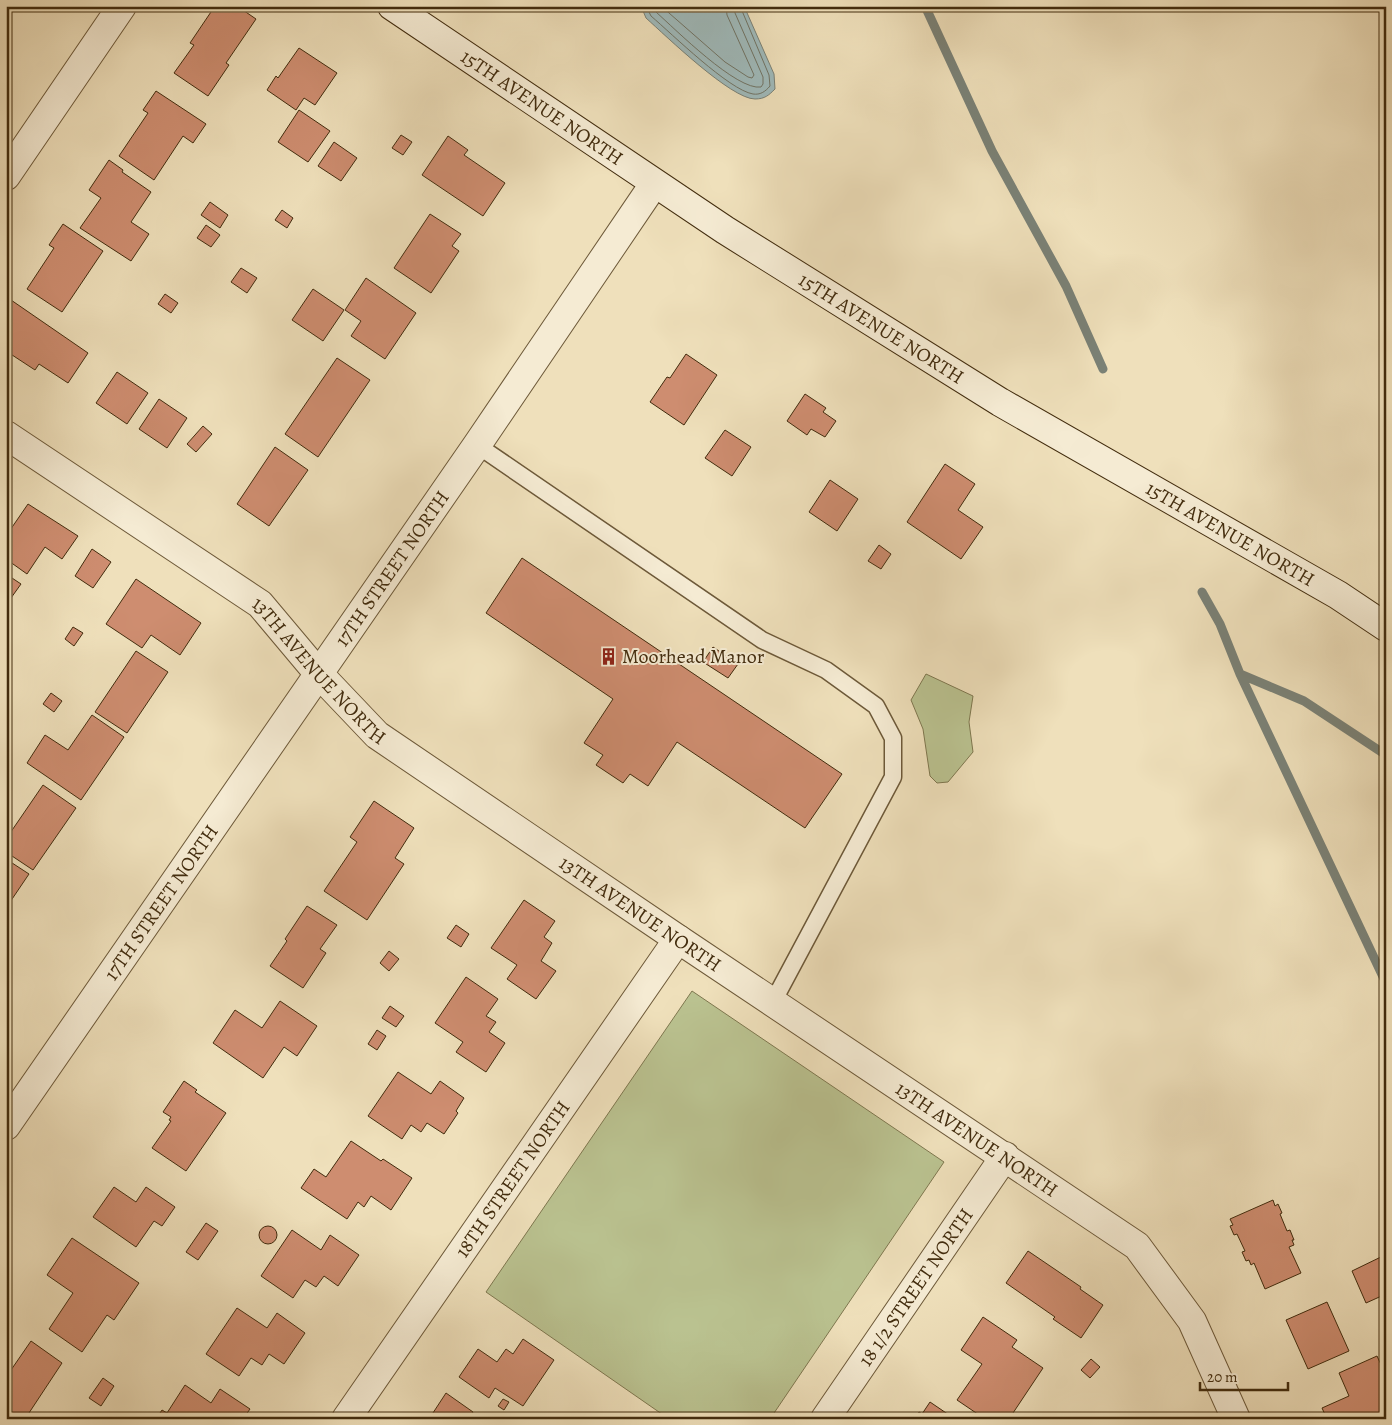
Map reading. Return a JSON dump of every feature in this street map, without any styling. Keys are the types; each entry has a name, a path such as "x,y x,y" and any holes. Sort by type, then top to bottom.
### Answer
{"street":[{"path":"6,176 122,6"},
{"name":"15TH AVENUE NORTH","path":"392,6 654,184 1000,402 1338,595 1386,627"},
{"name":"17TH STREET NORTH","path":"6,1126 477,445 654,184"},
{"name":"13TH AVENUE NORTH","path":"6,435 260,604 318,673 377,734 678,939 1137,1246 1192,1320 1236,1419"},
{"name":"18TH STREET NORTH","path":"346,1419 678,939"},
{"name":"18 1/2 STREET NORTH","path":"825,1419 1004,1156"}],"lane":[{"path":"477,445 762,640 826,670 876,706 893,738 893,777 773,1002"}],"green space":[{"path":"926,674 973,696 969,722 973,752 948,782 937,783 930,776 923,729 911,700"},
{"path":"692,991 944,1162 770,1419 669,1419 486,1292"}],"water":[{"path":"641,6 744,6 774,74 775,89 762,98 755,99 731,89 683,52 646,18"}],"building":[{"path":"6,6 15,6 11,13 6,10"},
{"path":"215,6 237,6 256,19 226,63 229,65 208,96 174,73 194,45 190,43"},
{"path":"299,48 337,73 315,105 304,98 296,110 267,90"},
{"path":"156,91 206,124 193,143 183,136 154,180 119,156 148,113 143,110"},
{"path":"299,110 330,131 308,162 278,142"},
{"path":"401,135 412,142 403,155 392,148"},
{"path":"448,136 468,150 464,155 505,183 483,216 422,175"},
{"path":"334,142 357,158 341,181 318,166"},
{"path":"109,160 123,170 122,172 151,192 131,222 149,234 131,261 80,228 101,198 89,190"},
{"path":"210,202 228,215 220,228 201,215"},
{"path":"282,210 293,218 287,228 275,220"},
{"path":"430,214 461,234 452,246 459,251 431,293 394,268"},
{"path":"63,224 103,251 62,312 27,289 54,248 49,245"},
{"path":"206,225 220,235 211,247 197,238"},
{"path":"241,268 257,278 247,293 231,282"},
{"path":"366,278 416,313 385,359 351,336 361,321 345,310"},
{"path":"313,289 344,310 323,341 292,320"},
{"path":"165,294 178,303 171,313 158,304"},
{"path":"11,300 88,353 68,383 39,364 35,370 6,351 6,308"},
{"path":"686,354 717,375 684,425 650,402 667,377 670,378"},
{"path":"337,358 370,380 318,457 285,434"},
{"path":"117,372 148,393 127,424 96,403"},
{"path":"805,394 826,408 823,412 836,421 825,437 811,429 807,435 787,421"},
{"path":"159,399 187,418 167,448 139,429"},
{"path":"203,426 212,434 196,452 187,444"},
{"path":"725,430 751,447 732,476 705,458"},
{"path":"275,447 308,470 269,526 237,504"},
{"path":"945,464 975,484 958,510 983,527 961,559 907,522"},
{"path":"830,480 858,499 837,531 809,512"},
{"path":"28,504 78,536 62,559 45,547 27,574 6,559 6,536"},
{"path":"879,545 891,554 881,569 868,561"},
{"path":"92,549 111,562 93,588 75,576"},
{"name":"Moorhead Manor","path":"522,558 842,774 805,828 677,742 648,786 630,774 623,783 596,765 603,755 584,743 613,699 486,613"},
{"path":"6,574 21,584 6,605"},
{"path":"136,579 201,623 180,655 151,635 142,648 106,624"},
{"path":"73,627 83,633 74,646 65,639"},
{"path":"713,647 738,664 728,678 703,662"},
{"path":"136,651 168,672 127,733 95,712"},
{"path":"51,693 62,701 54,712 43,704"},
{"path":"92,715 124,737 81,800 27,763 45,735 68,750"},
{"path":"43,785 76,808 33,870 6,852 6,839"},
{"path":"374,801 414,828 395,858 404,864 367,920 324,891 357,842 350,837"},
{"path":"6,859 29,874 6,908"},
{"path":"524,900 555,921 544,937 552,943 541,961 556,971 536,999 507,979 517,965 491,948"},
{"path":"307,906 337,925 320,949 326,953 303,988 270,966"},
{"path":"456,925 469,934 461,947 447,938"},
{"path":"389,951 399,959 389,971 380,963"},
{"path":"466,977 498,999 486,1016 496,1022 489,1032 505,1043 486,1072 456,1052 463,1042 435,1023"},
{"path":"280,1001 317,1026 297,1056 284,1047 263,1078 213,1043 235,1010 262,1028"},
{"path":"390,1006 404,1016 396,1027 382,1018"},
{"path":"377,1030 386,1036 377,1050 368,1044"},
{"path":"398,1072 431,1094 440,1081 464,1098 456,1111 458,1113 444,1134 427,1123 421,1132 411,1125 402,1139 368,1116"},
{"path":"184,1081 197,1090 195,1092 226,1113 186,1171 152,1148 171,1121 169,1120 171,1117 163,1112"},
{"path":"351,1141 381,1161 383,1159 412,1178 391,1210 371,1196 364,1207 358,1202 347,1219 301,1188 314,1169 326,1177"},
{"path":"114,1187 136,1202 146,1187 175,1207 162,1226 154,1221 136,1247 93,1217"},
{"path":"1273,1200 1275,1206 1278,1204 1287,1231 1290,1230 1294,1240 1292,1240 1294,1245 1289,1247 1301,1273 1265,1289 1254,1263 1251,1265 1249,1260 1246,1261 1242,1252 1245,1251 1237,1234 1234,1235 1230,1226 1233,1225 1230,1219"},
{"path":"206,1223 218,1231 198,1260 186,1252"},
{"path":"264,1226 272,1226 277,1231 275,1242 264,1244 259,1239 259,1231"},
{"path":"292,1230 321,1250 330,1235 359,1255 338,1286 324,1276 316,1287 305,1280 293,1298 261,1276"},
{"path":"72,1238 139,1283 114,1320 107,1315 82,1352 49,1329 73,1293 47,1275"},
{"path":"1028,1251 1081,1287 1080,1289 1103,1305 1081,1338 1053,1319 1055,1317 1006,1283"},
{"path":"1385,1255 1386,1294 1366,1303 1352,1271"},
{"path":"1327,1302 1349,1351 1308,1369 1286,1320"},
{"path":"237,1308 267,1328 277,1313 305,1333 284,1364 269,1354 262,1365 251,1358 239,1376 206,1354"},
{"path":"983,1317 1017,1340 1012,1347 1043,1368 1009,1419 985,1419 957,1400 982,1364 961,1350"},
{"path":"523,1339 554,1360 523,1406 495,1388 489,1398 459,1377 478,1349 497,1362 506,1349 513,1354"},
{"path":"31,1341 62,1363 25,1419 11,1419 6,1415 6,1366 11,1370"},
{"path":"1377,1356 1384,1371 1386,1370 1386,1419 1327,1419 1322,1408 1349,1396 1339,1373"},
{"path":"1091,1359 1100,1367 1090,1378 1081,1370"},
{"path":"103,1378 114,1386 101,1406 89,1398"},
{"path":"185,1385 211,1403 220,1389 250,1409 243,1419 156,1419 162,1410 167,1413"},
{"path":"446,1393 473,1412 469,1419 429,1419"},
{"path":"503,1399 509,1402 504,1410 498,1406"},
{"path":"930,1402 955,1419 915,1419 919,1412 922,1414"}],"waterway":[{"path":"925,6 992,151 1066,286 1103,369"},
{"path":"1202,592 1220,624 1240,674 1386,983"},
{"path":"1240,674 1304,701 1386,755"}],"place":[{"name":"Moorhead Manor","path":"608,656"}]}
